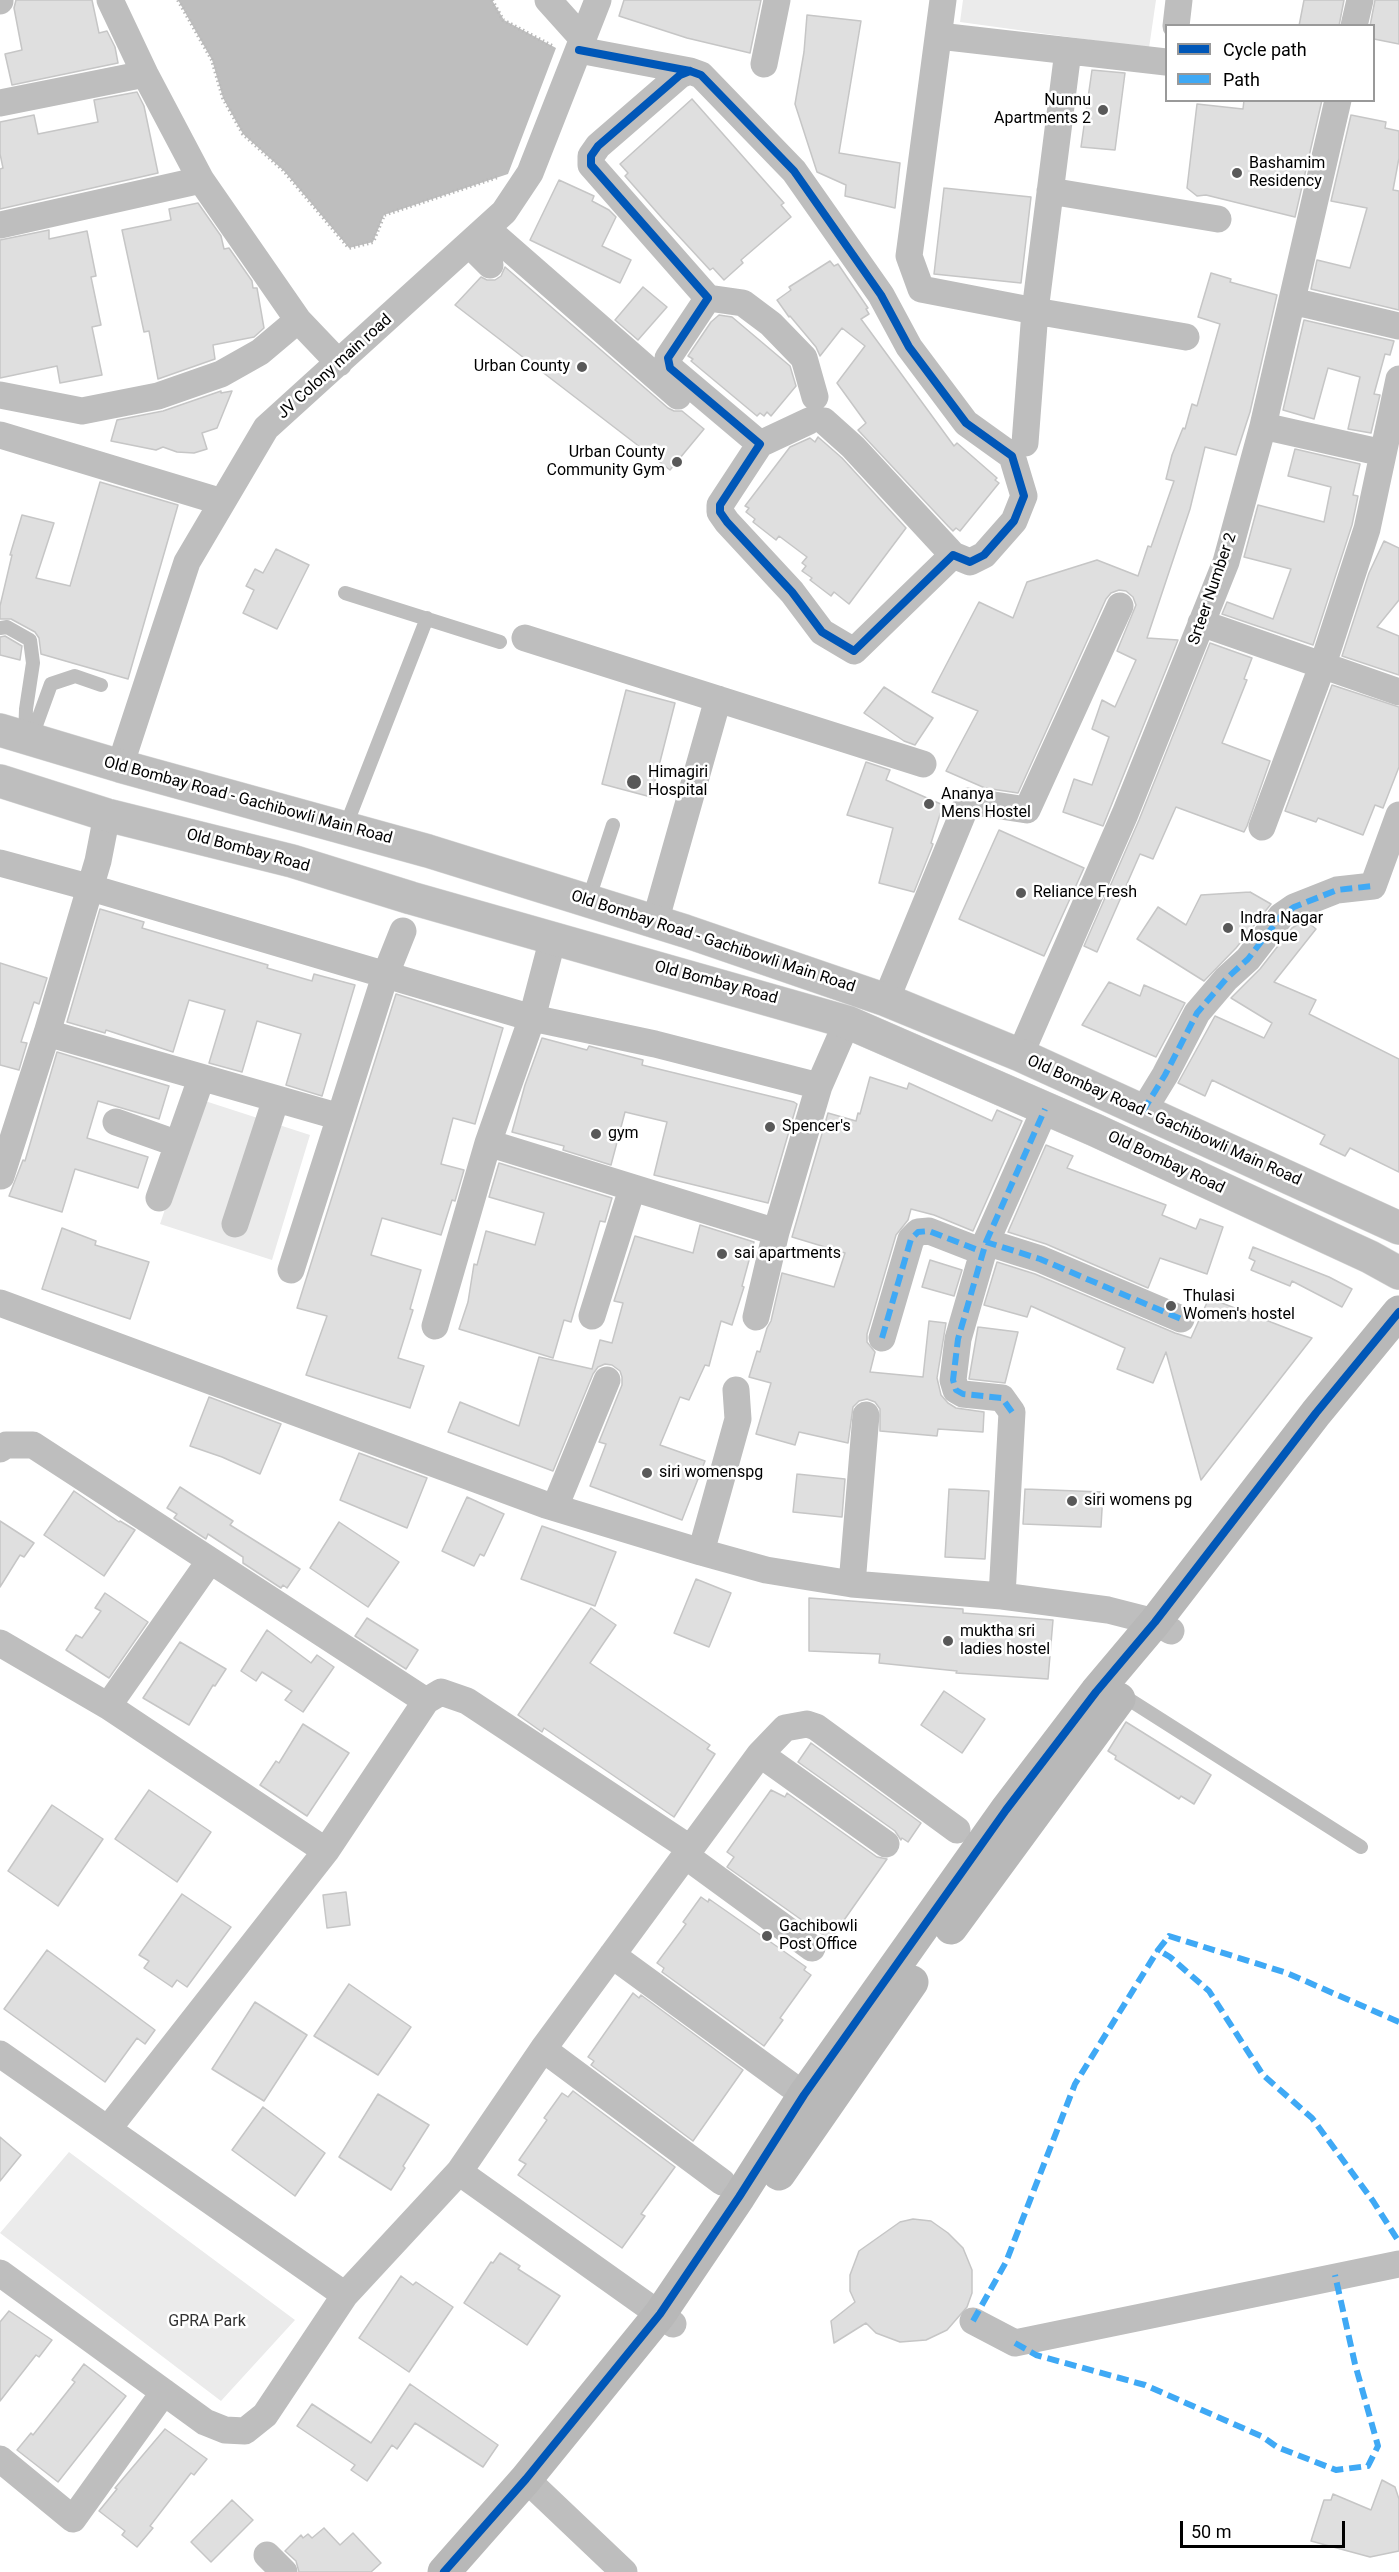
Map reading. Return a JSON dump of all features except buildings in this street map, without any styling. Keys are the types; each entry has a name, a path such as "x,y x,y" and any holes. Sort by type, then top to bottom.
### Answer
{"main road":[{"name":"Old Bombay Road - Gachibowli Main Road","path":"18,736 429,851 655,922 886,1000 1020,1055 1399,1228"},
{"name":"Old Bombay Road","path":"0,781 108,815 292,861 407,914 553,938 847,1022 1045,1109 1370,1257 1399,1273"}],"street":[{"path":"110,0 145,74 201,180 298,320 339,363"},
{"path":"548,0 581,45 690,71 701,75 794,171 881,295 909,347 966,423 1012,456 1024,496 1014,521 984,555 970,562 953,555 853,447 816,413 804,358 771,324 743,303 708,298 591,165 591,156 598,147 680,75 690,71"},
{"name":"JV Colony main road","path":"120,766 187,562 266,428 339,363 488,246 504,212 530,173 598,0"},
{"path":"764,63 777,0"},
{"path":"943,0 909,255 921,289 1186,337"},
{"path":"1176,24 1179,0"},
{"path":"1354,24 1360,0"},
{"path":"939,36 1165,62"},
{"path":"1025,443 1035,311 1068,51"},
{"path":"0,103 145,74"},
{"name":"Srteer Number 2","path":"1020,1055 1125,814 1226,562 1263,426 1338,102"},
{"path":"0,225 201,180"},
{"path":"1050,191 1218,219"},
{"path":"488,246 697,413"},
{"path":"708,298 671,351 668,358 670,368 760,444"},
{"path":"1292,301 1399,326"},
{"path":"0,395 81,411 158,396 221,374 260,352 298,320"},
{"path":"1262,827 1323,664 1367,529 1399,379"},
{"path":"816,413 760,444 720,505 720,513 792,592 822,632 854,651 953,555"},
{"path":"1263,426 1383,453"},
{"path":"0,435 222,502"},
{"path":"886,1000 968,801 1027,810 1120,606"},
{"path":"1201,622 1399,692"},
{"path":"512,640 718,699 923,764"},
{"path":"655,922 718,699"},
{"path":"1,1176 47,1033 88,887 98,861 108,815"},
{"path":"1143,1111 1165,1075 1197,1013 1226,979 1248,959 1281,916 1294,907 1337,890 1373,886 1399,815"},
{"path":"0,863 532,1018 655,1044 819,1086"},
{"path":"291,1270 407,914"},
{"path":"435,1326 488,1143 532,1018 553,938"},
{"path":"756,1317 777,1232 819,1086 847,1022"},
{"path":"47,1033 340,1117"},
{"path":"159,1198 201,1079"},
{"path":"235,1224 276,1099"},
{"path":"1002,1596 1012,1412 1002,1398 963,1394 956,1390 953,1380 958,1339 985,1247 1045,1109"},
{"path":"116,1122 178,1144"},
{"path":"488,1143 777,1232"},
{"path":"592,1316 632,1189"},
{"path":"882,1338 911,1239 918,1232 929,1231 985,1247 1040,1259 1181,1319"},
{"path":"0,1303 555,1507 701,1552 766,1570 852,1584 1002,1596 1108,1610 1163,1627"},
{"path":"666,2319 704,2283 893,2008 1122,1695 1163,1627 1362,1373 1399,1312"},
{"path":"1362,1373 1399,1344"},
{"path":"555,1507 607,1380"},
{"path":"701,1552 738,1419 736,1390"},
{"path":"852,1584 867,1415"},
{"path":"0,1449 6,1445 33,1446 426,1701"},
{"path":"108,1706 209,1562"},
{"path":"471,2572 534,2487 666,2319 739,2197 804,2095 1006,1810 1096,1692 1163,1627"},
{"path":"0,1643 108,1706 326,1851"},
{"path":"108,2129 326,1851 426,1701 441,1692 467,1701 688,1852 812,1948"},
{"path":"3,2282 206,2422 225,2430 245,2431 265,2415 345,2295 459,2172 543,2049 612,1955 760,1754 785,1728 807,1724 816,1727 957,1830"},
{"path":"760,1754 886,1844"},
{"path":"612,1955 789,2085"},
{"path":"543,2049 722,2182"},
{"path":"0,2054 345,2295"},
{"path":"459,2172 666,2319"},
{"path":"973,2321 1015,2343 1399,2264"},
{"path":"0,2459 73,2519 164,2392"},
{"path":"444,2572 534,2487"},
{"path":"534,2487 624,2572"}],"lane":[{"path":"345,593 427,618 512,640"},
{"path":"345,828 427,618"},
{"path":"0,628 7,627 30,640 33,663 26,709 18,736"},
{"path":"18,736 51,684 75,676 101,685"},
{"path":"588,901 613,825"},
{"path":"1122,1695 1361,1847"}],"path":[{"path":"177,0 212,60 223,98 243,134 284,171 350,248 373,242 384,215 508,174"},
{"path":"492,0 504,20 556,48 552,58"}],"green space":[{"path":"963,0 1156,0 1149,48 960,22"},
{"path":"202,1100 310,1135 272,1260 160,1224"},
{"name":"GPRA Park","path":"69,2152 295,2320 221,2401 0,2233"}],"shaded area":[{"path":"178,0 492,0 504,20 556,48 508,174 384,215 373,242 349,248 284,171 243,134 223,98 212,60"}],"marked path":[{"path":"1143,1111 1165,1075 1197,1013 1226,979 1248,959 1281,916 1294,907 1337,890 1373,886"},
{"path":"986,1242 1045,1109"},
{"path":"882,1338 911,1239 918,1232 929,1231 983,1252"},
{"path":"1012,1412 1002,1398 963,1394 956,1390 953,1380 958,1339 986,1242 1040,1259 1181,1319"},
{"path":"1399,2022 1287,1973 1169,1936 1158,1950 1170,1957 1209,1991 1263,2075 1312,2118 1373,2201 1399,2242"},
{"path":"973,2321 1006,2262 1075,2084 1158,1950"},
{"path":"1015,2343 1036,2355 1145,2385 1263,2437 1277,2447 1336,2470 1368,2466 1378,2446 1355,2364 1335,2275"}],"cycle path":[{"path":"579,50 690,71 701,75 794,171 881,295 909,347 966,423 1012,456 1024,496 1014,521 984,555 970,562 953,555 854,651 822,632 792,592 720,512 720,505 760,444 670,368 668,358 708,298 591,165 591,156 598,146 680,75 690,71"},
{"path":"444,2572 526,2479 660,2314 804,2095 1006,1810 1316,1413 1399,1312"}],"place":[{"name":"Nunnu Apartments 2","path":"1103,110"},
{"name":"Bashamim Residency","path":"1237,173"},
{"name":"Urban County","path":"582,367"},
{"name":"Urban County Community Gym","path":"677,462"},
{"name":"Himagiri Hospital","path":"634,782"},
{"name":"Ananya Mens Hostel","path":"929,804"},
{"name":"Reliance Fresh","path":"1021,893"},
{"name":"Indra Nagar Mosque","path":"1228,928"},
{"name":"Spencer's","path":"770,1127"},
{"name":"gym","path":"596,1134"},
{"name":"sai apartments","path":"722,1254"},
{"name":"Thulasi Women's hostel","path":"1171,1306"},
{"name":"siri womenspg","path":"647,1473"},
{"name":"siri womens pg","path":"1072,1501"},
{"name":"muktha sri ladies hostel","path":"948,1641"},
{"name":"Gachibowli Post Office","path":"767,1936"}]}
